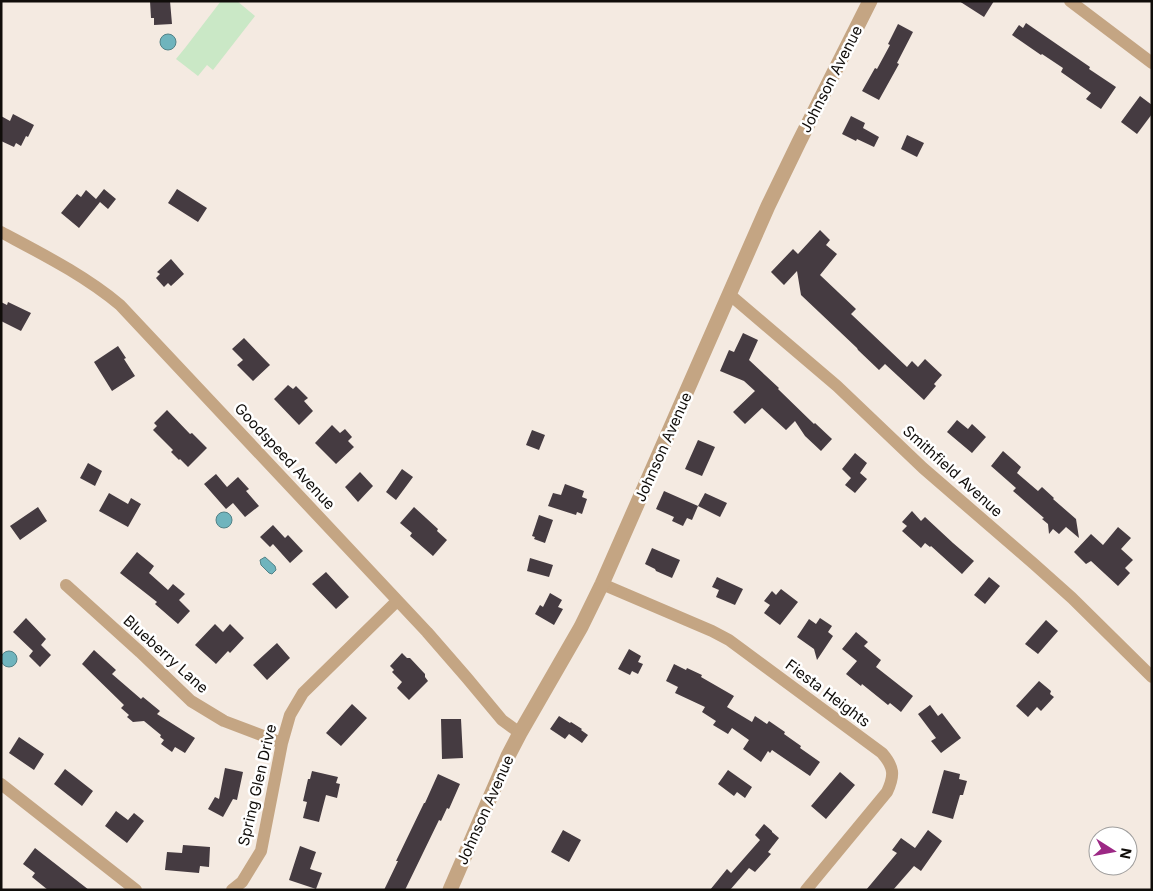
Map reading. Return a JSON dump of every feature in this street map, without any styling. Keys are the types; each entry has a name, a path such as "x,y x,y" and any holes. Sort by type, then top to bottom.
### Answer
{"street":[{"name":"Johnson Avenue","path":"450,890 520,733 561,663 602,584 779,182 870,1"},
{"path":"1070,1 1152,63"},
{"name":"Goodspeed Avenue","path":"1,232 64,265 120,305 433,639 502,720 520,733"},
{"name":"Smithfield Avenue","path":"730,294 837,386 923,468 1072,598 1152,677"},
{"name":"Fiesta Heights","path":"602,584 729,640 882,753 890,761 893,771 892,782 887,792 806,890"},
{"name":"Blueberry Lane","path":"66,585 191,701 224,721 282,743"},
{"name":"Spring Glen Drive","path":"232,890 242,882 261,850 282,743 290,716 303,693 397,601"},
{"path":"1,784 136,890"}],"green space":[{"path":"221,1 237,1 255,16 213,70 207,65 198,76 176,59"}],"water":[{"path":"168,34 176,42 168,50 160,42"},
{"path":"221,512 227,512 232,517 230,526 221,528 216,523 216,517"},
{"path":"265,557 275,566 276,570 272,574 261,565 260,560"},
{"path":"9,651 17,659 9,667 1,659"}],"building":[{"path":"150,1 170,1 172,24 154,25 154,18 151,18"},
{"path":"959,1 994,1 984,17"},
{"path":"1026,23 1116,87 1101,109 1086,99 1091,93 1061,72 1063,68 1012,35 1019,25 1023,28"},
{"path":"898,24 913,32 897,63 899,64 879,100 862,91 890,45 888,44"},
{"path":"1140,96 1152,105 1152,114 1137,134 1121,122"},
{"path":"13,114 34,125 21,146 16,143 14,147 1,141 1,116 10,121"},
{"path":"851,116 865,123 863,128 879,137 874,147 842,134"},
{"path":"907,135 924,143 917,157 901,149"},
{"path":"104,189 116,199 108,209 100,202 79,228 61,213 77,194 81,197 86,190 96,199"},
{"path":"177,189 207,208 198,222 168,203"},
{"path":"820,230 830,240 826,245 837,254 820,275 856,309 851,314 907,367 912,361 918,367 925,359 942,375 934,384 936,386 924,400 885,364 879,370 801,295 797,271 784,285 771,272 793,249 798,254"},
{"path":"171,259 184,274 171,286 168,283 164,287 156,278 160,274 157,272"},
{"path":"1,302 7,305 8,302 31,313 21,331 1,321"},
{"path":"743,333 758,340 749,360 814,424 832,439 821,451 805,436 795,421 786,430 762,408 745,424 733,412 755,391 744,381 720,371 729,350 734,352"},
{"path":"244,338 270,365 253,381 237,365 243,360 232,349"},
{"path":"118,346 135,376 112,391 94,362"},
{"path":"288,385 293,389 296,386 308,398 304,401 313,411 299,425 274,399"},
{"path":"167,410 190,434 192,433 207,448 188,467 171,452 173,450 153,430 157,426 154,423"},
{"path":"957,420 968,429 972,424 986,437 972,453 947,432"},
{"path":"332,425 340,433 345,429 352,437 348,441 354,447 336,464 315,443"},
{"path":"532,430 545,435 539,450 526,445"},
{"path":"698,440 715,447 702,476 685,469"},
{"path":"1003,451 1021,467 1017,473 1038,491 1042,487 1076,519 1079,538 1066,527 1059,534 1053,529 1049,534 1048,524 1042,519 1044,518 1013,491 1016,488 991,466"},
{"path":"855,453 867,463 860,473 867,479 855,493 845,485 851,478 842,469"},
{"path":"88,463 102,471 95,486 80,478"},
{"path":"402,469 413,477 396,500 386,492"},
{"path":"360,472 373,486 358,502 345,487"},
{"path":"216,474 227,487 238,477 249,489 246,491 259,506 245,517 233,503 226,509 204,484"},
{"path":"565,484 584,491 582,497 587,499 582,514 577,512 576,515 548,506 553,493 561,495"},
{"path":"664,491 698,506 692,520 687,518 683,526 672,521 674,517 656,509"},
{"path":"109,493 128,504 131,498 141,504 128,527 99,511"},
{"path":"705,493 727,503 720,517 698,506"},
{"path":"38,507 47,521 20,540 10,526"},
{"path":"414,507 447,540 433,556 410,536 412,533 400,523"},
{"path":"912,511 921,521 925,517 974,561 962,574 931,546 925,543 921,548 902,531 907,526 902,522"},
{"path":"539,515 553,520 545,543 534,539 535,537 532,536"},
{"path":"273,525 285,538 288,535 303,551 290,563 273,544 270,547 260,537"},
{"path":"1118,527 1131,538 1121,549 1133,560 1125,568 1130,573 1118,586 1091,561 1086,564 1074,552 1091,534 1103,545"},
{"path":"652,548 680,560 672,578 645,564"},
{"path":"137,552 154,566 149,573 168,590 173,584 185,594 179,600 190,611 178,624 155,604 157,602 120,573"},
{"path":"530,558 553,565 549,577 527,571"},
{"path":"326,572 349,597 336,609 312,584"},
{"path":"717,577 743,589 735,605 716,597 719,590 712,587"},
{"path":"989,577 1000,586 985,604 974,595"},
{"path":"781,589 798,602 780,625 764,613 770,605 764,601 772,591 776,595"},
{"path":"550,593 562,600 558,607 563,609 554,625 535,614 540,605 543,607"},
{"path":"26,618 46,639 41,645 51,655 40,667 29,656 33,651 13,632"},
{"path":"820,618 832,626 828,632 833,636 817,660 814,649 797,637 809,619 816,624"},
{"path":"1046,620 1058,631 1038,654 1025,644"},
{"path":"215,624 223,632 230,624 244,638 216,664 195,645"},
{"path":"856,632 868,642 864,646 881,660 876,667 913,696 901,712 890,703 888,705 846,674 857,661 842,649"},
{"path":"277,643 290,658 267,680 253,665"},
{"path":"629,649 641,656 638,662 643,664 638,674 632,671 630,675 618,669"},
{"path":"94,650 116,670 112,674 141,699 143,697 160,711 157,714 195,738 185,753 175,747 172,752 161,744 164,740 160,737 161,735 144,721 133,722 127,717 129,715 121,708 124,705 82,664"},
{"path":"402,653 407,658 410,658 425,674 428,681 409,700 397,688 402,682 392,672 394,670 390,666"},
{"path":"674,664 702,675 701,677 734,696 727,707 752,722 755,716 767,724 769,721 785,732 784,734 801,746 800,748 820,762 810,776 772,750 770,753 768,751 761,762 743,749 749,740 732,728 728,734 713,725 716,721 702,712 705,707 675,693 678,687 666,681"},
{"path":"1039,681 1051,691 1050,694 1054,697 1041,711 1037,707 1028,717 1016,706"},
{"path":"352,704 367,718 341,746 326,733"},
{"path":"930,705 938,716 942,713 961,738 941,753 931,741 936,738 918,714"},
{"path":"559,716 582,729 588,735 582,743 569,734 565,739 550,729"},
{"path":"441,719 461,719 463,758 442,759"},
{"path":"19,737 44,754 34,770 9,753"},
{"path":"225,768 243,772 237,800 233,799 223,817 208,809 215,797 219,799"},
{"path":"65,769 93,791 82,806 54,784"},
{"path":"728,770 752,787 745,798 737,792 734,796 718,784"},
{"path":"944,770 960,774 959,779 967,781 963,795 960,795 953,819 932,813"},
{"path":"312,771 338,777 336,783 340,784 337,798 326,795 319,822 303,818 307,802 303,801 308,779 310,779"},
{"path":"840,772 855,785 826,819 811,806"},
{"path":"438,774 460,784 449,809 447,808 441,821 439,820 405,890 384,890 398,861 396,861"},
{"path":"116,811 128,820 134,813 144,821 127,843 105,826"},
{"path":"764,824 779,838 768,852 771,854 755,872 749,868 730,890 710,890 727,869 731,873 760,840 755,835"},
{"path":"563,830 581,840 569,862 551,852"},
{"path":"928,830 942,841 921,871 914,866 893,890 866,890 897,853 892,850 901,838 915,848"},
{"path":"183,845 210,847 209,867 200,866 199,873 165,870 167,852 182,853"},
{"path":"300,846 316,852 310,869 322,873 316,889 289,880"},
{"path":"35,848 89,890 48,890 32,877 35,873 23,864"}]}
